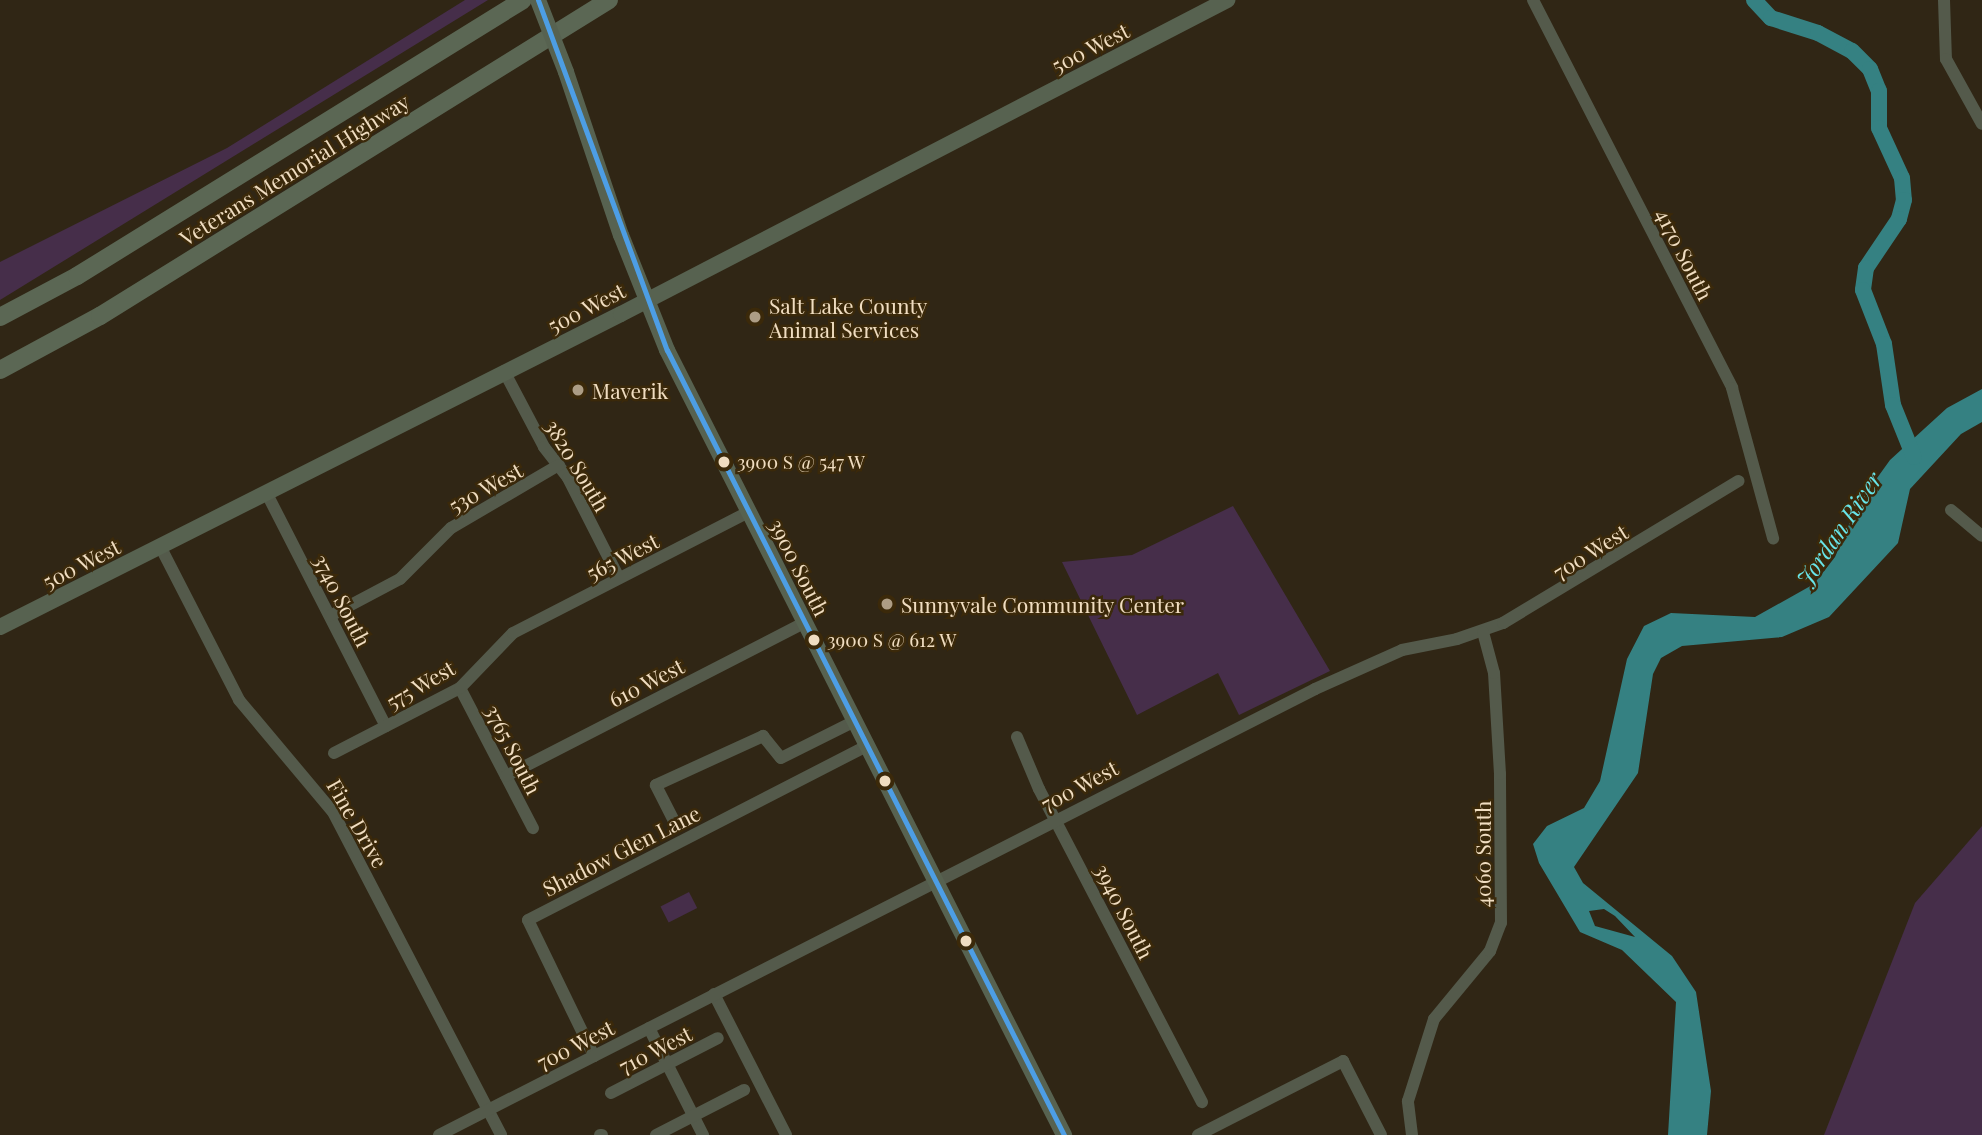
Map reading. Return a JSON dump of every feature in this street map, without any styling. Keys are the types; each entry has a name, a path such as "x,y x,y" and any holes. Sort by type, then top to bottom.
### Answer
{"highway":[{"name":"Veterans Memorial Highway","path":"0,317 77,276 523,0"},
{"name":"Veterans Memorial Highway","path":"0,370 100,316 609,0"}],"main road":[{"name":"3900 South","path":"538,0 646,300 748,512 1064,1135"},
{"name":"500 West","path":"0,627 646,300 1227,0"}],"street":[{"name":"4170 South","path":"1534,0 1732,388 1773,538"},
{"path":"1944,0 1946,59 1982,124"},
{"name":"3820 South","path":"504,371 544,447 559,465 620,578"},
{"name":"530 West","path":"330,616 400,579 432,545 460,522 559,465"},
{"name":"700 West","path":"439,1135 935,881 1378,659 1483,632 1552,598 1738,481"},
{"name":"3740 South","path":"266,492 386,726"},
{"path":"1951,510 1982,536"},
{"name":"565 West","path":"513,633 748,512"},
{"name":"Fine Drive","path":"160,546 250,716 333,812 500,1135"},
{"name":"610 West","path":"506,776 804,623"},
{"name":"4060 South","path":"1412,1135 1408,1101 1434,1019 1490,951 1501,923 1500,774 1494,673 1483,632"},
{"name":"575 West","path":"334,753 460,688 513,633"},
{"name":"3765 South","path":"460,688 533,828"},
{"path":"673,819 656,785 661,782 763,736 781,758 855,720"},
{"name":"3940 South","path":"1017,737 1056,820 1202,1102"},
{"name":"Shadow Glen Lane","path":"594,1056 528,920 867,746"},
{"path":"714,994 784,1135"},
{"path":"649,1028 704,1135"},
{"name":"710 West","path":"611,1093 718,1038"},
{"path":"1198,1135 1343,1061 1381,1135"},
{"path":"656,1135 744,1090"}],"shaded area":[{"path":"465,0 488,0 0,300 0,262 227,148"},
{"path":"1233,506 1330,671 1239,715 1218,673 1137,715 1062,562 1132,555"},
{"path":"1982,826 1982,1135 1824,1135 1915,903"},
{"path":"689,892 697,908 669,923 660,907"}],"water":[{"path":"1982,389 1982,422 1961,434 1910,489 1898,543 1829,617 1782,637 1682,646 1661,658 1653,674 1638,773 1574,867 1583,883 1672,956 1696,992 1711,1091 1707,1135 1668,1135 1676,1002 1622,950 1580,932 1539,863 1533,844 1547,826 1584,808 1600,781 1627,659 1644,626 1671,613 1755,617 1814,584 1835,557 1857,506 1890,460 1947,408","holes":["1604,909 1615,916 1635,937 1595,926 1589,911"]}],"waterway":[{"path":"1754,0 1771,18 1818,33 1852,51 1870,69 1879,91 1879,128 1902,178 1904,200 1899,219 1866,268 1863,290 1884,344 1893,405 1914,457"}],"transit line":[{"path":"538,0 667,350 1064,1135"}],"place":[{"name":"Salt Lake County Animal Services","path":"755,317"},
{"name":"Maverik","path":"578,390"},
{"name":"3900 S @ 547 W","path":"724,462"},
{"name":"Sunnyvale Community Center","path":"887,604"},
{"name":"3900 S @ 612 W","path":"814,640"}],"water label":[{"name":"Jordan River","path":"1839,529"}]}
